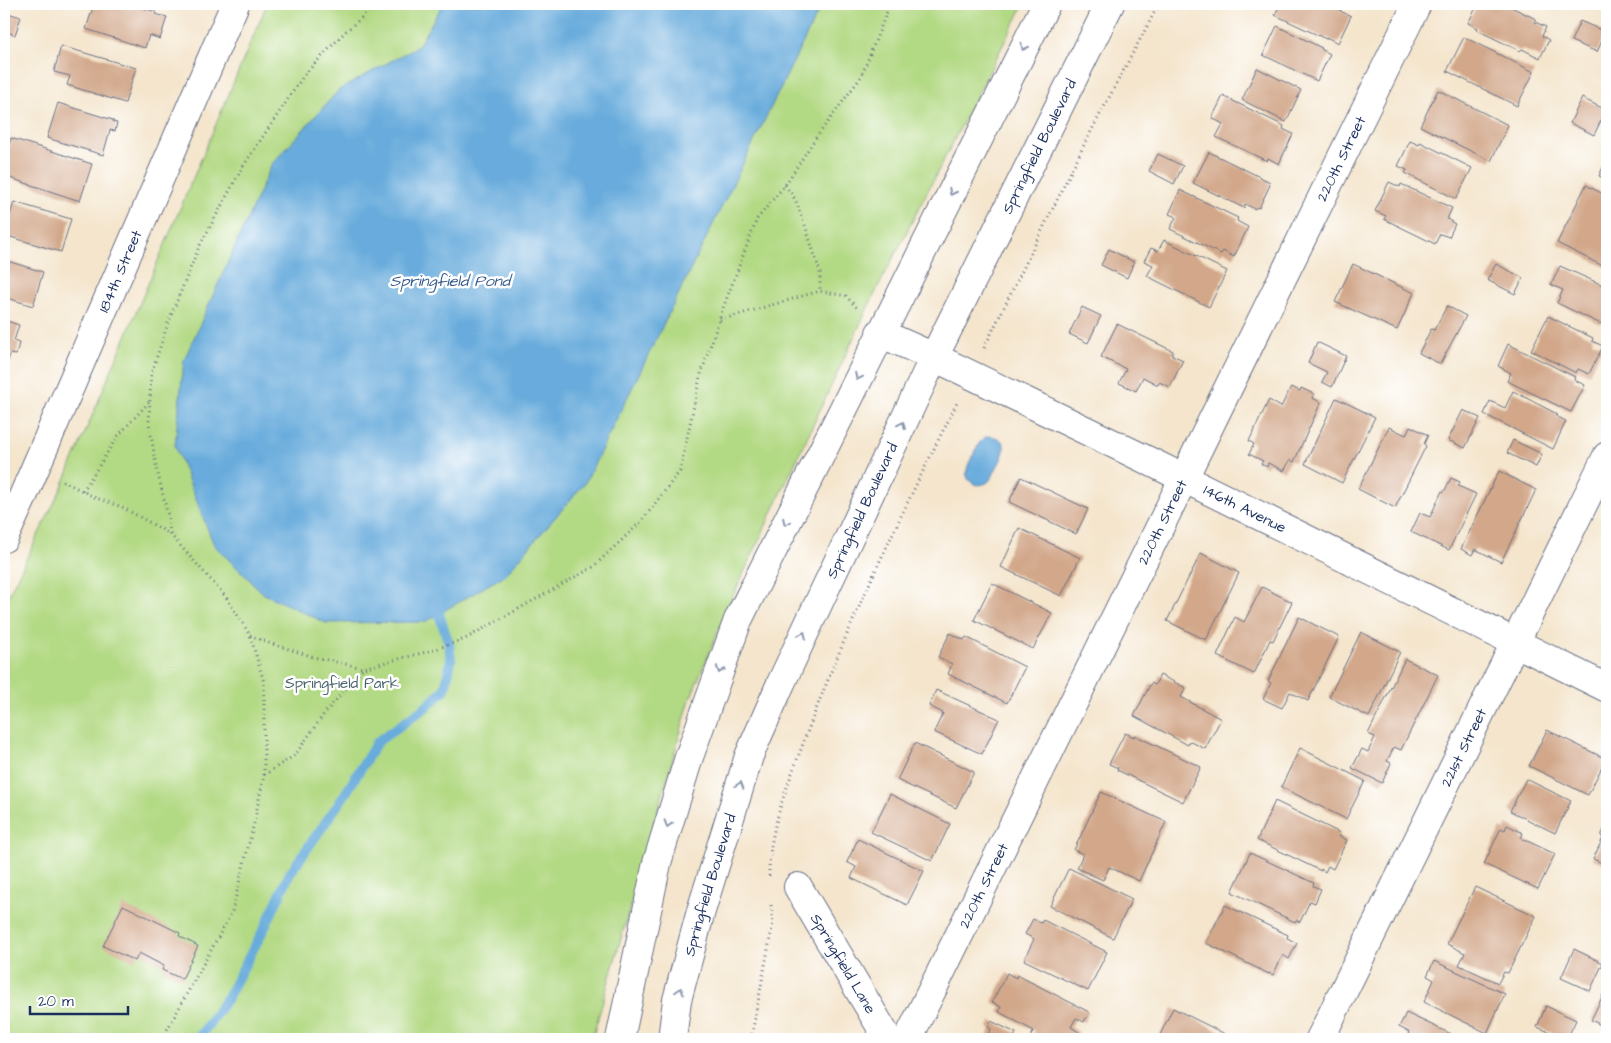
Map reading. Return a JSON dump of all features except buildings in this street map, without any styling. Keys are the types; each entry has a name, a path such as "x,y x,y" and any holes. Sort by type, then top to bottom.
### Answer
{"street":[{"name":"184th Street","path":"4,538 12,498 36,467 235,4"},
{"path":"620,1039 626,1002 657,864 689,757 738,620 1046,4"},
{"name":"Springfield Boulevard","path":"672,1039 678,1000 701,911 749,756 781,683 934,357 1110,4"},
{"name":"220th Street","path":"908,1039 1417,4"},
{"name":"146th Avenue","path":"880,333 934,357 1184,478 1607,688"},
{"name":"221st Street","path":"1320,1039 1607,456"},
{"name":"Springfield Lane","path":"798,887 888,1039"}],"path":[{"path":"170,534 149,423 151,374 168,323 199,246 242,168 304,75 346,31 378,4"},
{"path":"250,635 314,658 363,668 430,651 465,639 593,567 641,522 680,471 700,377 756,219 785,185 861,77 890,4"},
{"path":"983,351 1088,137 1159,4"},
{"path":"785,185 795,199 805,225 820,272 820,291"},
{"path":"719,321 820,291 846,296 858,309"},
{"path":"769,878 772,842 778,818 793,771 831,672 872,576 960,398"},
{"path":"83,492 118,437 150,400"},
{"path":"36,467 83,492 122,507 170,534 226,597 250,635 264,682 264,775 232,912 162,1039"},
{"path":"264,775 295,755 324,714 363,668"},
{"path":"750,1039 773,924 770,900"}],"green space":[{"name":"Springfield Park","path":"267,4 1024,4 869,305 733,596 690,699 592,1039 4,1039 4,604 61,489"}],"water":[{"name":"Springfield Pond","path":"443,4 822,4 585,483 505,575 425,622 326,623 264,594 214,545 175,446 184,360 272,164 339,90 418,46"},
{"path":"990,436 1002,441 1004,444 1003,454 989,481 976,485 969,480 967,468 980,442"}],"waterway":[{"path":"198,1039 227,998 265,927 290,873 344,796 377,742 426,707 445,689 451,660 449,644 439,614 442,603"}]}
